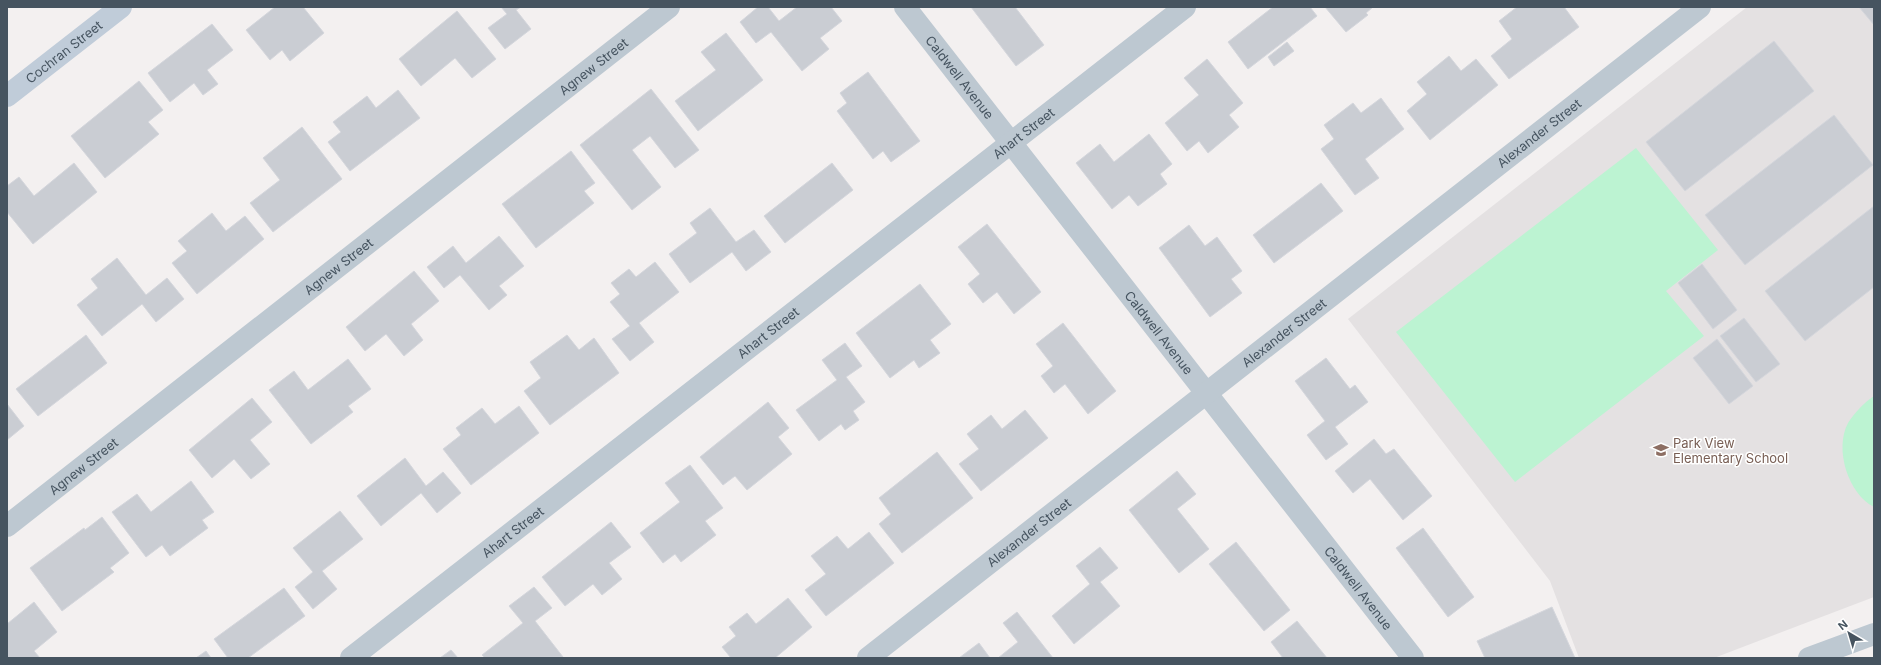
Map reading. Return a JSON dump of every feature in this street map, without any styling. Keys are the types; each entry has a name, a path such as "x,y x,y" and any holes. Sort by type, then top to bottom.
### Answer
{"main road":[{"name":"Cochran Street","path":"7,96 121,7"}],"street":[{"name":"Agnew Street","path":"7,526 669,7"},
{"name":"Caldwell Avenue","path":"905,7 1413,658"},
{"name":"Ahart Street","path":"351,658 1185,7"},
{"name":"Alexander Street","path":"868,658 1700,7"},
{"path":"1809,658 1874,634"}],"shaded area":[{"name":"Park View Elementary School","path":"1747,7 1874,7 1874,597 1714,658 1579,658 1550,581 1348,319"}],"green space":[{"path":"1636,148 1718,250 1666,291 1704,336 1515,482 1396,332"},
{"path":"1874,396 1874,507 1865,501 1851,482 1843,458 1842,445 1848,423 1853,415"}],"building":[{"path":"275,7 303,7 324,33 290,61 282,50 270,60 246,30"},
{"path":"501,7 521,7 516,10 531,29 505,49 488,28 507,14"},
{"path":"758,7 768,7 779,21 797,7 831,7 842,21 820,38 829,49 802,71 771,32 756,43 740,22"},
{"path":"971,7 1015,7 1044,45 1016,66"},
{"path":"1273,7 1310,7 1317,16 1248,69 1228,42"},
{"path":"1325,7 1373,7 1366,13 1368,15 1346,32"},
{"path":"1517,7 1564,7 1579,27 1509,79 1491,56 1512,39 1499,21"},
{"path":"1859,7 1874,7 1874,25"},
{"path":"457,11 496,59 472,78 455,58 421,86 399,59"},
{"path":"212,24 233,50 207,70 218,84 203,95 194,83 170,102 148,73"},
{"path":"726,33 763,80 698,131 675,101 716,70 701,52"},
{"path":"1774,41 1814,91 1685,191 1646,142"},
{"path":"1287,42 1294,51 1274,66 1268,57"},
{"path":"1449,56 1461,71 1476,59 1498,85 1430,140 1407,111 1427,94 1417,82"},
{"path":"1207,59 1243,103 1229,115 1239,127 1208,153 1199,141 1187,151 1165,123 1199,95 1184,78"},
{"path":"868,72 920,141 891,162 883,151 873,159 837,111 847,103 840,93"},
{"path":"139,81 163,110 148,122 159,134 105,178 71,136"},
{"path":"651,89 699,150 675,168 650,136 632,150 661,187 632,210 580,145"},
{"path":"398,90 420,118 350,171 328,142 341,132 333,122 367,96 376,108"},
{"path":"1381,98 1404,129 1365,159 1379,178 1355,195 1321,149 1334,139 1324,125 1353,103 1361,113"},
{"path":"1834,115 1873,165 1745,265 1705,215"},
{"path":"302,127 342,179 273,232 250,203 280,180 263,158"},
{"path":"1149,134 1172,164 1160,174 1167,184 1138,206 1129,195 1112,209 1076,163 1100,144 1114,162"},
{"path":"571,151 595,183 584,191 594,203 536,248 502,204"},
{"path":"74,163 97,192 33,244 7,212 7,186 19,177 34,196"},
{"path":"832,163 853,190 785,243 764,216"},
{"path":"1321,183 1343,211 1274,263 1253,235"},
{"path":"1874,206 1874,287 1805,341 1765,291"},
{"path":"710,208 736,242 754,230 771,252 746,271 732,252 690,283 669,254 697,233 690,223"},
{"path":"212,213 226,231 245,216 264,239 197,294 172,263 187,251 178,241"},
{"path":"987,224 1041,292 1014,314 997,292 983,303 968,284 980,274 958,247"},
{"path":"1189,225 1205,246 1217,237 1242,271 1231,279 1242,293 1210,317 1159,248"},
{"path":"499,236 524,266 499,286 507,295 489,310 460,275 444,288 427,267 453,246 466,263"},
{"path":"117,258 146,295 167,278 184,299 156,322 142,304 102,336 77,305 98,288 91,279"},
{"path":"655,262 679,292 639,323 654,342 630,361 612,339 630,326 610,302 620,294 611,283 629,269 636,277"},
{"path":"1702,264 1737,310 1713,329 1678,283"},
{"path":"414,271 439,301 411,324 423,340 404,356 386,334 365,351 346,327"},
{"path":"920,284 951,324 930,340 940,353 919,368 914,360 890,378 856,333"},
{"path":"1744,318 1780,364 1756,382 1720,336"},
{"path":"1063,323 1116,391 1088,414 1065,384 1054,393 1041,376 1053,366 1036,344"},
{"path":"86,335 107,363 38,416 16,389"},
{"path":"567,335 579,350 594,338 619,373 550,425 524,391 541,378 530,362"},
{"path":"1717,339 1753,386 1729,404 1693,358"},
{"path":"845,343 862,366 846,377 865,402 853,411 859,420 845,430 841,424 819,441 796,410 837,380 822,360"},
{"path":"1326,358 1350,389 1355,385 1368,402 1335,427 1348,444 1326,460 1307,435 1325,421 1295,381"},
{"path":"348,359 371,389 348,406 353,412 311,444 269,390 294,371 308,390"},
{"path":"252,398 272,422 250,440 270,464 251,479 234,459 212,478 189,450"},
{"path":"768,402 789,428 778,437 792,454 747,490 735,476 723,485 700,457"},
{"path":"7,404 24,426 7,440"},
{"path":"519,406 539,433 471,485 443,449 461,435 456,428 482,408 495,424"},
{"path":"1025,410 1048,438 981,491 959,464 979,449 967,434 991,415 1002,429"},
{"path":"1374,439 1386,454 1394,449 1432,496 1403,520 1370,479 1353,493 1335,471"},
{"path":"937,452 973,498 902,553 879,524 891,514 879,498"},
{"path":"405,458 426,486 443,472 461,493 437,513 421,493 381,526 357,496"},
{"path":"690,465 723,508 705,521 716,535 681,562 675,554 663,563 640,533 680,502 665,483"},
{"path":"1177,471 1196,494 1177,509 1209,549 1179,573 1129,510"},
{"path":"191,481 214,512 202,520 208,528 170,556 162,545 146,557 112,512 137,494 151,512"},
{"path":"340,511 363,539 322,571 337,589 313,609 295,587 313,572 293,548"},
{"path":"102,517 129,553 110,568 114,572 62,611 30,568 84,528 85,530"},
{"path":"611,522 631,547 609,563 622,579 602,595 593,584 565,606 542,577"},
{"path":"1423,528 1474,597 1448,617 1396,548"},
{"path":"869,532 894,563 826,616 805,590 826,574 811,556 837,536 848,549"},
{"path":"1236,542 1290,610 1264,631 1209,564"},
{"path":"1100,547 1118,568 1100,582 1120,606 1074,644 1052,616 1090,584 1076,566"},
{"path":"534,587 552,608 535,621 563,657 485,658 482,655 523,623 509,606"},
{"path":"284,588 305,616 248,658 228,658 214,639"},
{"path":"788,598 812,627 775,658 731,658 722,647 736,636 729,627 747,613 756,624"},
{"path":"34,602 57,632 34,651 40,658 7,658 7,624"},
{"path":"1552,607 1575,658 1485,658 1477,641"},
{"path":"1017,612 1053,658 998,658 1018,642 1003,623"},
{"path":"1297,621 1327,658 1283,658 1271,642"},
{"path":"979,643 990,658 959,658"},
{"path":"451,650 458,658 440,658"},
{"path":"206,651 211,658 196,658"}],"place":[{"name":"Park View Elementary School","path":"1661,450"}]}
